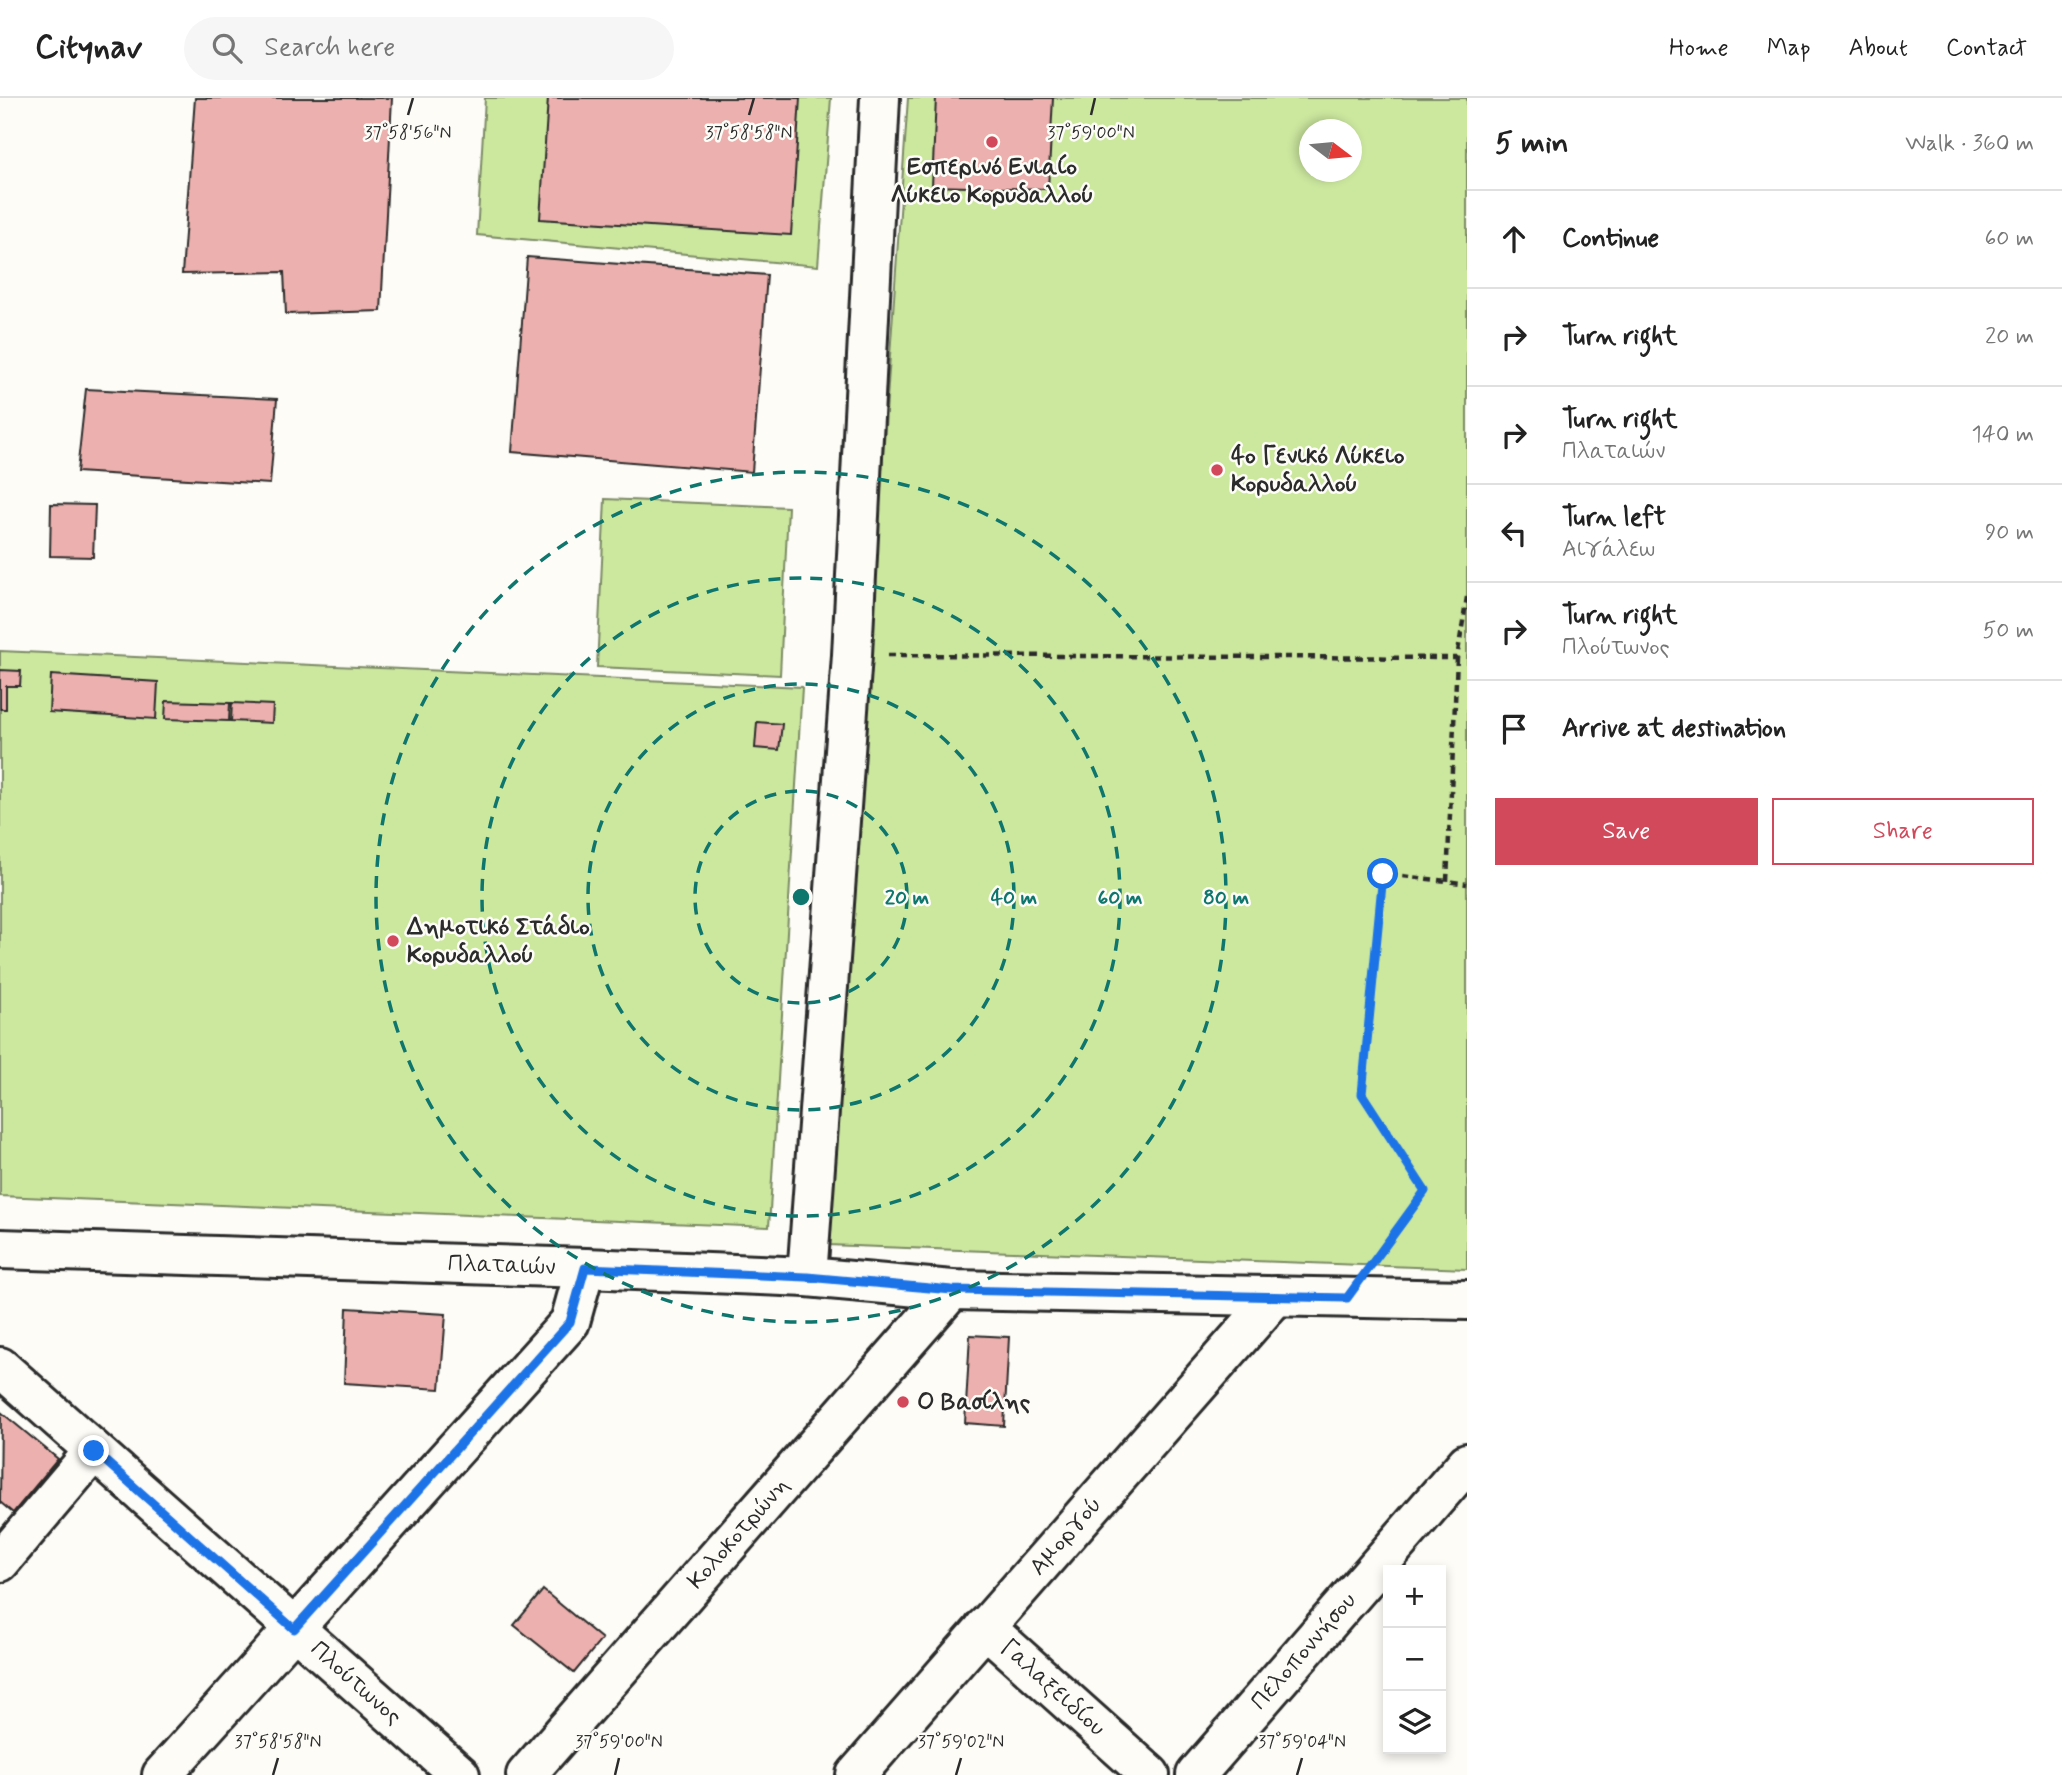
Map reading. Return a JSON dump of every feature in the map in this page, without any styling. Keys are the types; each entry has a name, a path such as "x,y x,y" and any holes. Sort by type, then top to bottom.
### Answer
{"street":[{"path":"807,1277 852,655 880,98"},
{"name":"Πλαταιών","path":"0,1249 807,1277 952,1290 1467,1300"},
{"path":"162,1775 570,1322 585,1268"},
{"name":"Κολοκοτρώνη","path":"526,1775 952,1290"},
{"name":"Αμοργού","path":"856,1775 1276,1296"},
{"name":"Πλούτωνος","path":"0,1367 460,1775"},
{"path":"0,1562 94,1451"},
{"name":"Πελοποννήσου","path":"1196,1775 1467,1463"},
{"name":"Γαλαξειδίου","path":"985,1627 1150,1775"}],"path":[{"path":"1447,881 1457,658 1467,597"},
{"path":"852,655 1457,658"},
{"path":"1347,1298 1425,1191 1362,1094 1383,874 1467,884"}],"green space":[{"path":"485,98 831,98 818,266 477,235"},
{"path":"908,98 1467,98 1467,1269 828,1245"},
{"path":"605,499 788,507 780,675 597,667"},
{"name":"Δημοτικό Στάδιο Κορυδαλλού","path":"0,651 802,687 769,1227 0,1196"}],"building":[{"path":"195,98 392,98 381,311 286,314 284,272 182,274"},
{"path":"548,98 800,98 791,235 540,219"},
{"name":"Εσπερινό Ενιαίο Λύκειο Κορυδαλλού","path":"936,98 1053,98 1048,189 932,186"},
{"path":"527,257 767,275 752,472 512,452"},
{"path":"86,389 277,399 270,484 77,472"},
{"path":"51,504 95,505 93,557 50,556"},
{"path":"0,670 21,671 20,686 6,686 6,709 0,709"},
{"path":"51,675 158,682 156,719 49,712"},
{"path":"166,701 230,703 229,721 165,719"},
{"path":"232,703 273,705 272,723 231,721"},
{"path":"757,722 782,724 779,750 755,748"},
{"path":"347,1308 446,1314 440,1389 344,1383"},
{"path":"970,1335 1009,1337 1004,1426 965,1423"},
{"path":"1,1412 58,1459 13,1513 0,1502"},
{"path":"543,1590 602,1639 574,1673 514,1625"}],"place":[{"name":"Εσπερινό Ενιαίο Λύκειο Κορυδαλλού","path":"992,142"},
{"name":"4ο Γενικό Λύκειο Κορυδαλλού","path":"1217,470"},
{"name":"Δημοτικό Στάδιο Κορυδαλλού","path":"393,941"},
{"name":"Ο Βασίλης","path":"903,1402"}],"route":[{"path":"94,1451 294,1629 570,1322 585,1268 807,1277 952,1290 1347,1298 1425,1191 1362,1094 1383,874"}]}
